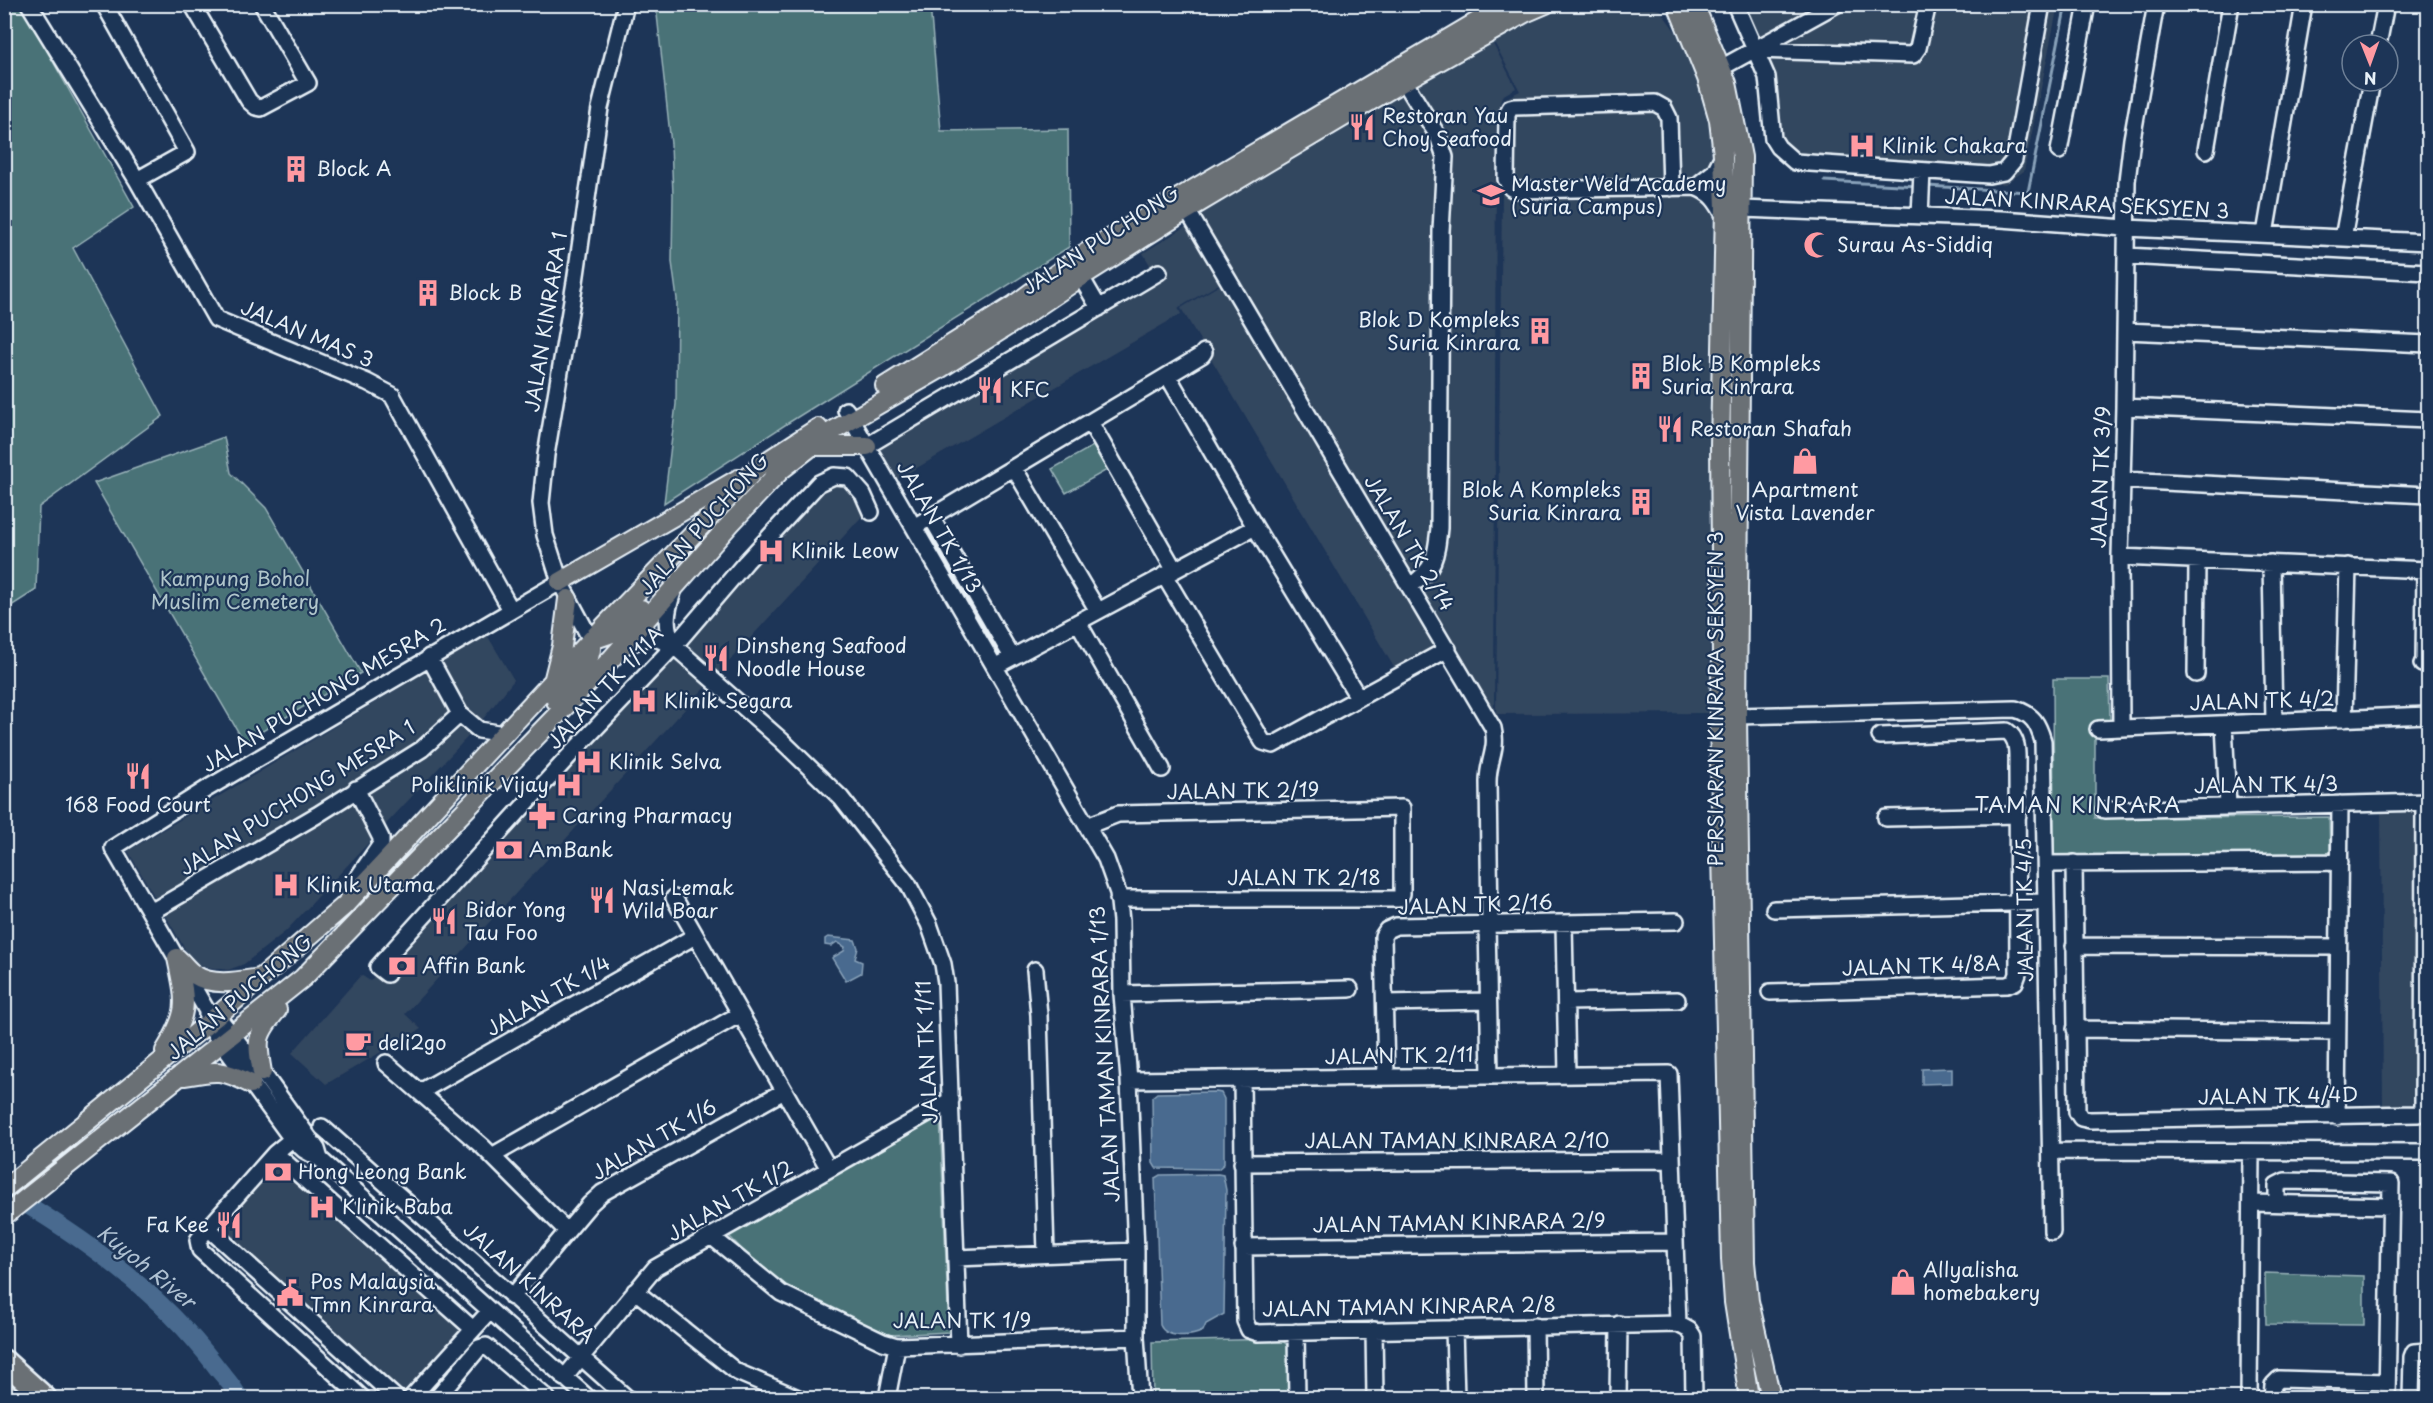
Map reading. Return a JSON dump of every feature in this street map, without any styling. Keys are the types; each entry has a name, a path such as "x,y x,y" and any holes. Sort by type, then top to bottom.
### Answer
{"highway":[{"path":"4,1361 45,1398"},
{"path":"4,1393 10,1398"}],"main road":[{"name":"JALAN PUCHONG","path":"4,1189 156,1065 210,1016 262,978 344,906 553,680 758,467 849,414 1005,311 1082,255 1507,4"},
{"name":"JALAN PUCHONG","path":"4,1216 303,978 622,648 731,523 782,470 849,414 938,370 1187,210 1404,81 1545,4"},
{"name":"PERSIARAN KINRARA SEKSYEN 3","path":"1681,5 1721,68 1742,157 1737,716 1745,1262 1749,1301 1771,1398"},
{"name":"PERSIARAN KINRARA SEKSYEN 3","path":"1681,5 1719,120 1723,155 1725,222 1720,445 1722,659 1719,716 1731,1259 1734,1302 1749,1398"},
{"path":"812,446 867,446"},
{"path":"560,582 758,467"},
{"path":"521,754 541,719 587,662 592,647 591,640 609,636 629,623 720,520 752,489 782,470"},
{"path":"553,680 562,646 568,599"},
{"path":"1721,798 1725,737 1728,728 1737,716 1730,712 1726,705 1722,659"},
{"path":"177,958 195,975 215,981 235,982 262,978"},
{"path":"156,1065 184,1015 186,998 177,958"},
{"path":"180,1077 208,1072 228,1072 257,1078 258,1040 262,1028 303,978"}],"street":[{"name":"JALAN MAS 3","path":"29,4 137,180 216,319 367,382 392,395 511,610"},
{"path":"104,4 187,152 137,180"},
{"path":"192,4 249,101 256,107 267,107 309,83 262,4"},
{"name":"JALAN KINRARA 1","path":"591,640 560,582 545,535 541,503 542,484 600,108 626,4"},
{"path":"1735,4 1767,77 1773,139 1778,147 1795,162 1922,175 1997,175 2004,172 2014,160 2042,4"},
{"path":"1721,68 1837,4"},
{"path":"1756,50 1913,55 1918,48 1928,4"},
{"path":"2059,151 2087,4"},
{"name":"JALAN TK 3/9","path":"2121,728 2120,557 2129,156 2156,4"},
{"path":"2206,150 2231,4"},
{"path":"2265,234 2304,4"},
{"path":"2380,33 2386,4"},
{"path":"1404,81 1434,128 1445,157 1442,231 1439,528 1436,556 1425,575 1410,586"},
{"path":"2343,238 2370,93"},
{"path":"1671,188 1669,118 1664,108 1655,103 1510,108 1507,115 1506,179 1511,188 1515,190 1695,188 1706,191 1715,199 1725,222 1743,210 1724,194"},
{"path":"1695,188 1715,171 1723,155"},
{"path":"1920,211 1922,175"},
{"name":"JALAN TK 2/14","path":"1187,210 1493,728 1497,742 1488,772 1490,1076"},
{"name":"JALAN KINRARA SEKSYEN 3","path":"1743,210 1920,211 2126,228 2428,242"},
{"path":"2126,256 2428,272"},
{"path":"867,446 1159,272"},
{"path":"1081,277 1099,308"},
{"path":"2125,331 2428,344"},
{"path":"914,527 1168,376 1204,352"},
{"path":"1168,376 1255,527 1358,697"},
{"path":"2124,407 2428,420"},
{"name":"JALAN TK 1/13","path":"849,414 996,666"},
{"path":"1090,422 1169,572 1263,742 1273,745 1448,649"},
{"path":"1014,468 1098,611"},
{"name":"JALAN TK 1/11A","path":"387,974 378,967 385,959 570,755 674,646 746,562 819,483 834,476 848,477 863,494 871,512"},
{"path":"2122,480 2428,495"},
{"path":"931,517 1012,657"},
{"path":"996,666 1255,527"},
{"path":"2120,557 2427,570 2422,664"},
{"path":"2196,674 2197,561"},
{"path":"2271,563 2274,722"},
{"path":"2344,719 2348,566"},
{"name":"JALAN PUCHONG MESRA 2","path":"151,912 113,848 208,788 560,582"},
{"path":"674,590 665,614 668,633 674,646"},
{"path":"1078,622 1162,769"},
{"path":"622,648 651,636 674,646"},
{"name":"JALAN TK 1/11","path":"674,646 781,740 841,798 904,878 929,924 943,964 946,983 959,1345"},
{"path":"429,657 460,714 478,730 504,734"},
{"name":"JALAN TAMAN KINRARA 1/13","path":"996,666 1106,859 1118,899 1129,1080 1136,1251 1136,1337 1140,1398"},
{"name":"JALAN TK 4/5","path":"1737,716 2015,709 2034,718 2043,741 2052,1232"},
{"name":"JALAN PUCHONG MESRA 1","path":"151,912 307,821 422,748 460,714"},
{"name":"JALAN TK 4/2","path":"2098,729 2428,715"},
{"path":"2224,724 2228,806"},
{"name":"JALAN TK 4/8A","path":"1770,992 2007,985 2015,982 2018,975 2019,903 2016,741 2013,735 2007,731 1880,736"},
{"path":"344,906 354,883 378,852 381,844 381,838 356,789"},
{"name":"JALAN TK 4/3","path":"2104,810 2426,802"},
{"name":"JALAN TK 4/4D","path":"2074,863 2077,1112 2081,1118 2090,1120 2418,1114 2423,1108 2426,802"},
{"path":"2337,1117 2340,804"},
{"name":"JALAN TK 2/19","path":"1087,826 1118,814 1402,808"},
{"name":"JALAN TK 2/18","path":"1118,899 1398,899 1402,894 1402,808"},
{"path":"1886,818 2018,815"},
{"path":"2046,864 2340,862"},
{"path":"674,898 829,1169"},
{"path":"1774,909 2046,902"},
{"path":"151,912 210,1016 298,1134 317,1149 320,1159 588,1398"},
{"name":"JALAN TK 2/16","path":"1386,1077 1383,936 1388,930 1396,926 1676,921"},
{"path":"1564,923 1568,1075"},
{"name":"JALAN TK 1/4","path":"420,1092 695,936"},
{"path":"2074,946 2338,947"},
{"path":"1035,970 1039,1015 1046,1254"},
{"path":"1122,994 1350,989"},
{"path":"1566,1002 1677,1000"},
{"path":"1385,1003 1488,1001"},
{"path":"492,1156 740,1014"},
{"path":"2075,1029 2337,1032"},
{"path":"386,1063 492,1156 567,1231"},
{"name":"JALAN TK 2/11","path":"1129,1080 1670,1074 1672,1160"},
{"name":"JALAN TAMAN KINRARA 2/8","path":"1242,1079 1245,1321 1249,1330 1258,1333 1678,1324"},
{"name":"JALAN TK 1/6","path":"512,1297 602,1193 784,1091"},
{"name":"JALAN TK 1/2","path":"564,1378 655,1268 951,1100"},
{"name":"JALAN KINRARA","path":"322,1127 627,1398"},
{"path":"298,1134 275,1153 208,1228 198,1240 200,1250 362,1398"},
{"path":"2051,1151 2428,1152"},
{"path":"2250,1398 2252,1152"},
{"path":"275,1153 473,1329"},
{"path":"1672,1160 1678,1324 1689,1330 1693,1336 1694,1398"},
{"name":"JALAN TAMAN KINRARA 2/10","path":"1242,1163 1672,1160"},
{"path":"2277,1203 2277,1185 2285,1181 2391,1183 2387,1398"},
{"path":"2251,1203 2391,1206"},
{"path":"208,1228 396,1398"},
{"name":"JALAN TK 1/9","path":"711,1236 781,1293 897,1347 1136,1337"},
{"name":"JALAN TAMAN KINRARA 2/9","path":"1244,1247 1675,1242"},
{"path":"956,1258 1136,1251"},
{"path":"635,1291 737,1372 798,1398"},
{"path":"411,1398 490,1311"},
{"path":"1618,1398 1619,1324"},
{"path":"1535,1326 1536,1398"},
{"path":"1454,1328 1456,1398"},
{"path":"1374,1330 1375,1398"},
{"path":"1296,1332 1297,1398"},
{"path":"437,1398 479,1348 486,1346 547,1398"},
{"path":"887,1398 897,1347"},
{"path":"2411,1398 2412,1357 2414,1352 2428,1351"},
{"path":"2272,1398 2273,1385 2279,1379 2387,1382"}],"shaded area":[{"path":"1571,5 1644,5 1660,10 1683,42 1702,94 1711,128 1715,251 1709,713 1496,714 1502,194 1499,119 1506,98 1520,91 1494,42 1534,20"},
{"path":"1725,5 2058,5 2024,171 2005,184 1791,171 1764,143 1760,77"},
{"path":"1492,42 1516,88 1502,96 1496,118 1494,717 1448,642 1395,669 1181,308 1230,279 1193,215 1402,91"},
{"path":"1190,224 1224,281 1178,308 1181,314 891,483 870,447 1157,277 1143,253"},
{"path":"845,481 866,512 405,1014 421,1029 326,1084 292,1053 361,975 370,981 821,486"},
{"path":"487,635 514,680 475,729 286,931 244,964 228,970 205,967 196,963 189,956 128,851"},
{"path":"2381,806 2419,806 2420,1106 2383,1111"},
{"path":"828,937 855,940 858,948 855,959 862,962 861,973 846,981 832,958 844,951 845,947 837,942 831,946 825,945 825,939"},
{"path":"1952,1068 1952,1083 1922,1084 1922,1069"},
{"path":"1157,1093 1221,1093 1224,1099 1224,1164 1218,1169 1156,1168 1153,1163 1152,1097"},
{"path":"276,1158 467,1329 405,1398 213,1228"},
{"path":"1160,1175 1223,1175 1226,1190 1224,1314 1206,1324 1203,1331 1192,1335 1173,1335 1163,1330 1160,1325 1155,1178"}],"green space":[{"path":"21,4 134,207 73,248 163,416 39,507 36,590 5,610 4,5"},
{"path":"656,5 930,5 941,131 1068,129 1069,247 664,503 676,404 677,299 672,262 671,144"},
{"name":"Kampung Bohol Muslim Cemetery","path":"224,437 231,473 266,508 361,673 244,742 94,483"},
{"path":"1093,446 1107,470 1066,493 1052,469"},
{"path":"2053,679 2109,679 2110,721 2095,721 2095,818 2329,817 2330,854 2054,855"},
{"path":"940,1116 949,1332 890,1335 774,1282 728,1235"},
{"path":"2265,1273 2364,1276 2364,1325 2266,1324"},
{"path":"1281,1339 1289,1347 1290,1398 1153,1398 1152,1342"}],"waterway":[{"path":"1927,186 2028,192 2066,4"},
{"path":"1824,181 1918,186"},
{"name":"Kuyoh River","path":"4,1191 63,1227 145,1290 193,1338 239,1398"}],"place":[{"name":"Restoran Yau Choy Seafood","path":"1362,127"},
{"name":"Klinik Chakara","path":"1862,146"},
{"name":"Block A","path":"296,169"},
{"name":"Master Weld Academy (Suria Campus)","path":"1491,195"},
{"name":"Surau As-Siddiq","path":"1817,245"},
{"name":"Block B","path":"428,293"},
{"name":"Blok D Kompleks Suria Kinrara","path":"1540,331"},
{"name":"Blok B Kompleks Suria Kinrara","path":"1641,376"},
{"name":"KFC","path":"990,390"},
{"name":"Restoran Shafah","path":"1670,429"},
{"name":"Apartment Vista Lavender","path":"1805,461"},
{"name":"Blok A Kompleks Suria Kinrara","path":"1641,502"},
{"name":"Klinik Leow","path":"771,551"},
{"name":"Dinsheng Seafood Noodle House","path":"716,658"},
{"name":"Klinik Segara","path":"644,701"},
{"name":"Klinik Selva","path":"589,762"},
{"name":"168 Food Court","path":"138,776"},
{"name":"Poliklinik Vijay","path":"569,785"},
{"name":"Caring Pharmacy","path":"542,816"},
{"name":"AmBank","path":"509,850"},
{"name":"Klinik Utama","path":"286,885"},
{"name":"Nasi Lemak Wild Boar","path":"602,900"},
{"name":"Bidor Yong Tau Foo","path":"444,921"},
{"name":"Affin Bank","path":"402,966"},
{"name":"deli2go","path":"358,1043"},
{"name":"Hong Leong Bank","path":"278,1172"},
{"name":"Klinik Baba","path":"322,1207"},
{"name":"Fa Kee","path":"229,1225"},
{"name":"Allyalisha homebakery","path":"1903,1282"},
{"name":"Pos Malaysia Tmn Kinrara","path":"290,1293"}],"district":[{"name":"TAMAN KINRARA","path":"2078,806"}]}
